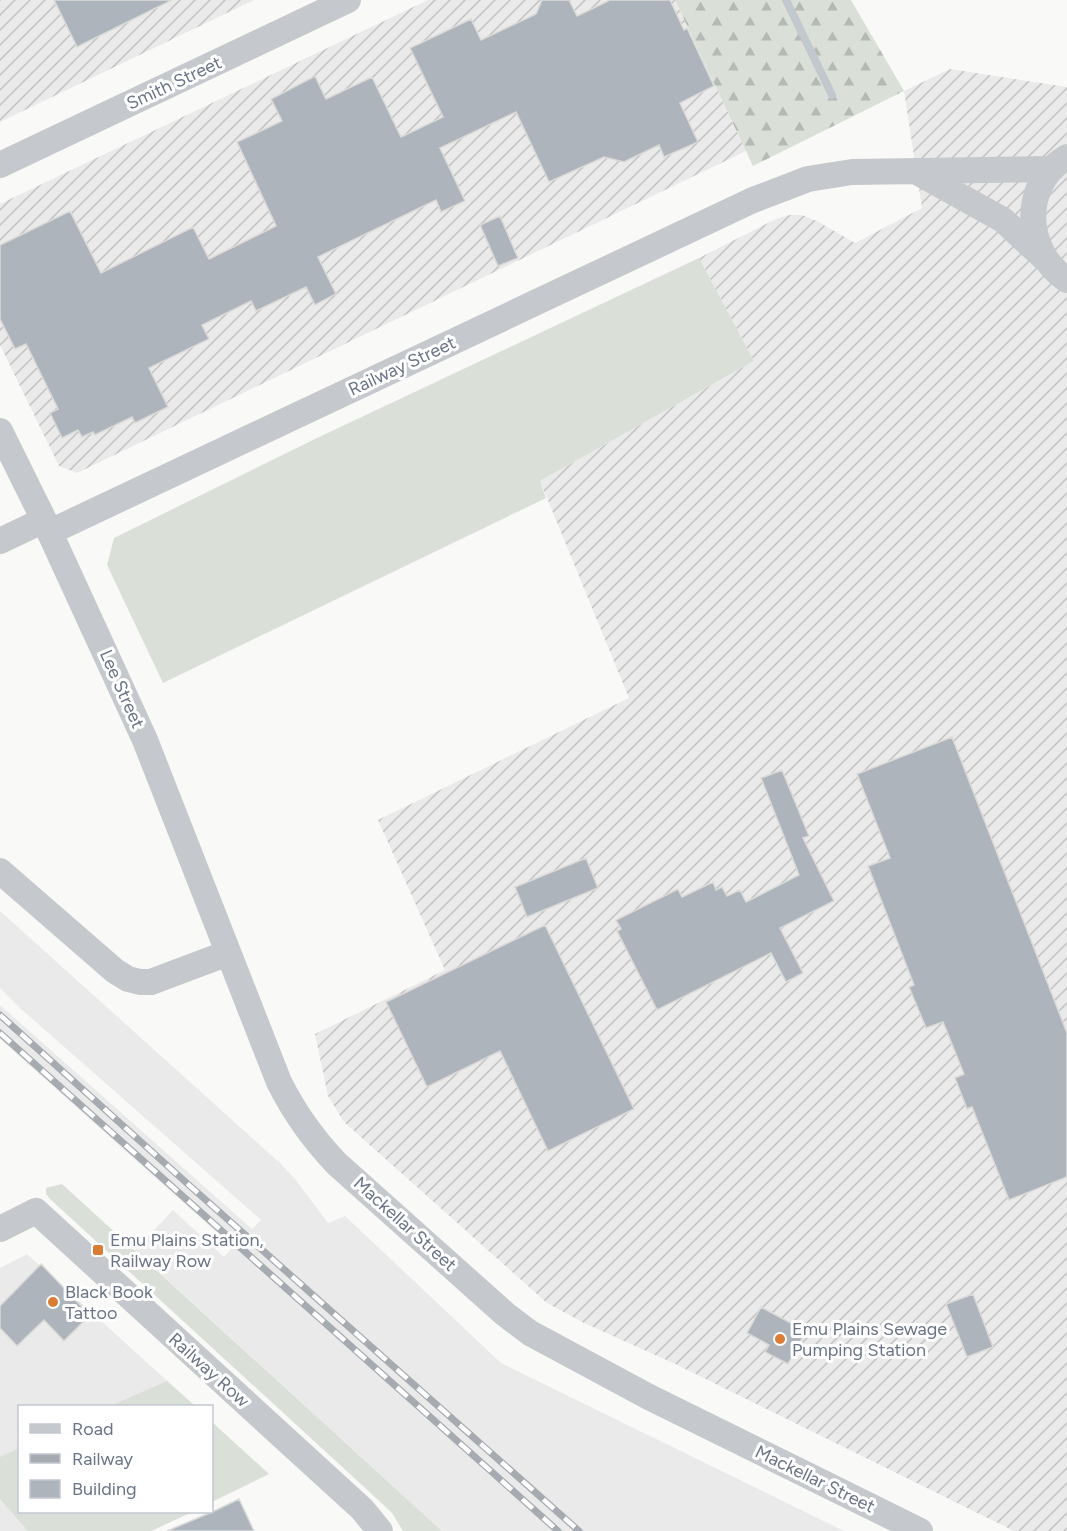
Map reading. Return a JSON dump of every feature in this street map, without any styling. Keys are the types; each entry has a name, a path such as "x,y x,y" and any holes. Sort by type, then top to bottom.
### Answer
{"street":[{"name":"Smith Street","path":"0,165 348,0"},
{"name":"Railway Street","path":"47,526 753,200 808,179 852,172 1059,163"},
{"path":"1043,257 1036,242 1033,211 1042,182 1059,163"},
{"path":"915,171 1003,220 1067,280"},
{"name":"Lee Street","path":"0,431 47,526 145,740 228,953"},
{"path":"0,541 47,526"},
{"path":"0,871 103,961 128,979 152,982 228,953"},
{"name":"Mackellar Street","path":"228,953 279,1082 301,1123 337,1164 505,1314 530,1333 649,1397 920,1531"},
{"name":"Railway Row","path":"0,1229 36,1211 362,1509 380,1531"}],"shaded area":[{"path":"0,0 254,0 0,122"},
{"path":"428,0 675,0 746,151 77,473 59,466 0,345 0,204"},
{"path":"950,69 1067,87 1067,1531 1014,1531 547,1303 344,1122 328,1096 315,1034 445,970 378,820 629,698 540,481 754,361 699,258 778,218 790,215 802,215 817,221 855,243 922,208 904,91"},
{"path":"0,911 281,1164 328,1223 345,1216 501,1363 844,1531 442,1531 135,1250 173,1210 224,1257 233,1247 0,1039 0,1005 252,1229 261,1220 0,988"},
{"path":"27,1254 194,1405 18,1405 18,1513 190,1513 151,1531 0,1531 0,1268"}],"green space":[{"path":"675,0 851,0 904,91 753,166"},
{"path":"699,258 754,361 540,481 546,498 163,683 107,565 114,538 317,438"},
{"path":"62,1184 442,1531 403,1531 392,1513 375,1497 50,1199 46,1194 46,1188"},
{"path":"167,1381 194,1405 112,1405"},
{"path":"213,1423 269,1474 213,1502"},
{"path":"18,1448 18,1513 190,1513 151,1531 28,1531 0,1499 0,1457"}],"building":[{"path":"54,0 172,0 77,47"},
{"path":"542,0 569,0 577,16 610,0 670,0 684,30 687,28 714,86 680,103 698,142 664,157 659,145 624,162 604,157 549,182 516,112 440,148 465,201 441,212 436,200 318,257 336,294 315,305 306,287 256,311 251,301 202,325 209,339 149,368 168,407 135,423 132,417 95,435 93,432 82,437 78,430 62,438 50,413 58,409 26,344 15,349 0,319 0,245 70,211 101,273 193,227 209,259 276,226 237,142 282,121 271,99 315,76 326,99 372,77 401,137 443,117 410,48 471,19 481,40 536,14"},
{"path":"500,216 518,258 498,266 480,225"},
{"path":"952,737 1067,1033 1067,1177 1009,1200 972,1107 967,1109 955,1078 964,1074 943,1022 926,1028 909,987 914,985 868,866 890,858 857,774"},
{"path":"782,770 809,836 803,838 834,901 780,928 803,973 786,982 771,953 657,1010 617,931 621,929 616,920 678,889 682,897 713,882 716,890 722,887 727,896 740,890 746,902 799,875 761,778"},
{"path":"586,858 598,888 527,917 515,887"},
{"path":"545,925 634,1109 548,1151 500,1051 427,1087 386,1002"},
{"path":"41,1264 90,1315 64,1341 44,1320 17,1346 0,1328 0,1306"},
{"path":"973,1294 993,1347 967,1357 946,1304"},
{"name":"Emu Plains Sewage Pumping Station","path":"761,1307 806,1331 788,1364 765,1352 769,1345 747,1333"},
{"path":"239,1499 254,1531 167,1531 213,1513"}],"waterway":[{"path":"786,0 832,95"}],"railway":[{"path":"0,1015 579,1531"},
{"path":"0,1033 558,1531"}],"place":[{"name":"Emu Plains Station, Railway Row","path":"98,1250"},
{"name":"Black Book Tattoo","path":"53,1302"},
{"name":"Emu Plains Sewage Pumping Station","path":"780,1339"}]}
